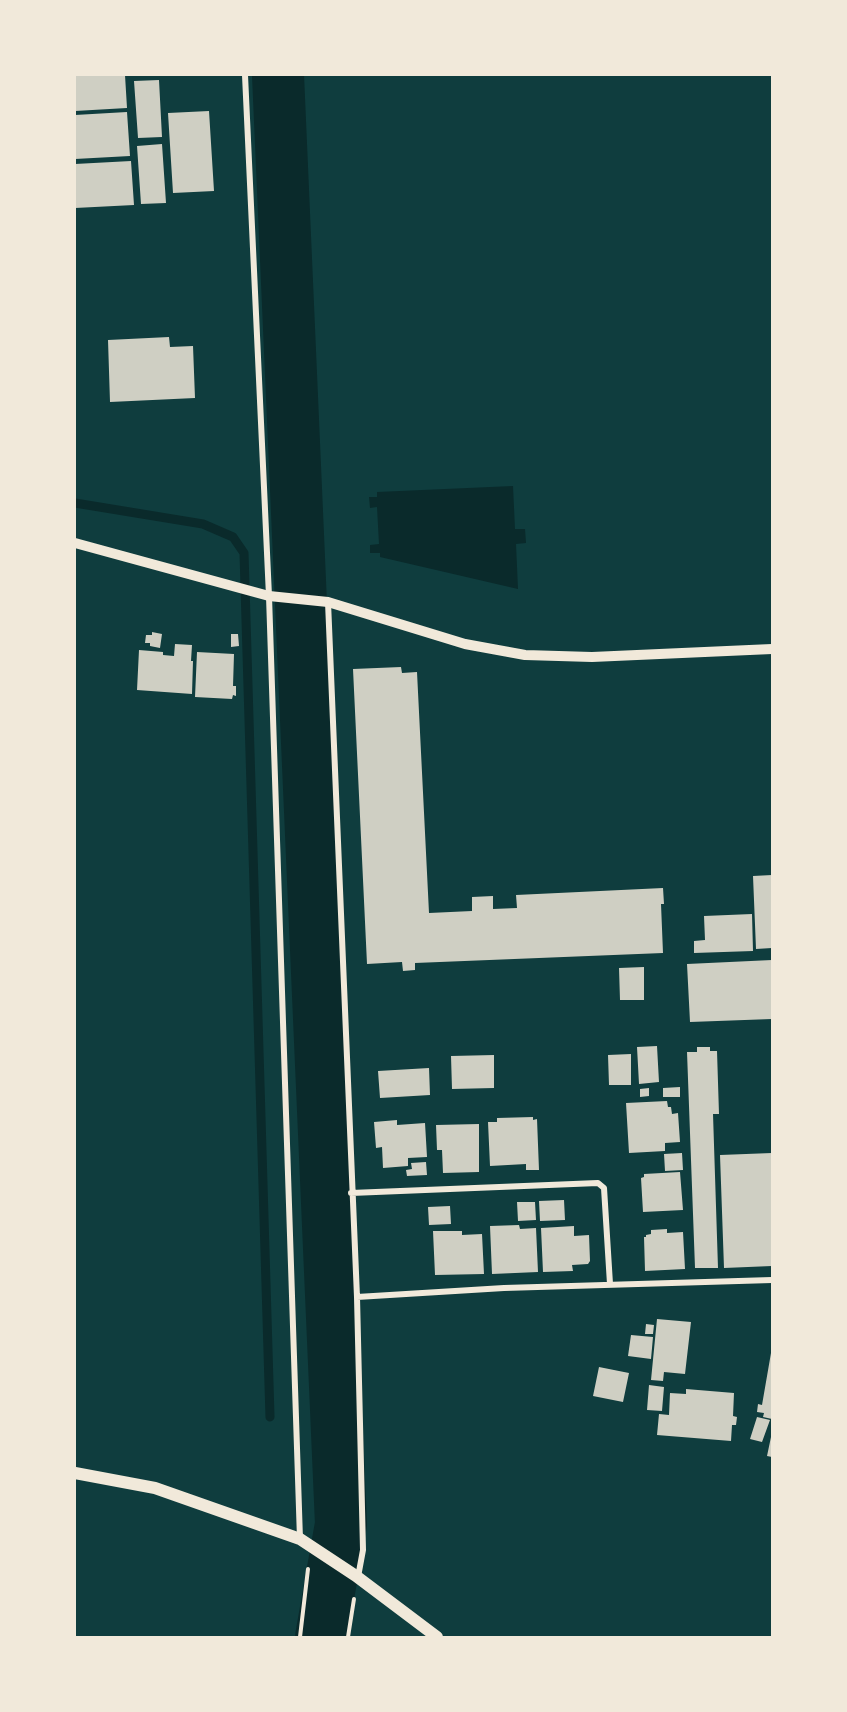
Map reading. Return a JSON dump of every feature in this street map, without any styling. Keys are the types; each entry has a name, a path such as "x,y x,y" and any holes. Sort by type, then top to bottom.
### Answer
{"main road":[{"path":"75,1473 155,1488 308,1543 357,1576 437,1637"}],"street":[{"path":"244,75 269,595 308,1543"},
{"path":"75,543 269,595 328,602 465,644 525,655 592,657 772,649"},
{"path":"328,602 357,1297 363,1550 357,1576"},
{"path":"351,1193 598,1183 604,1188 610,1284"},
{"path":"357,1297 504,1288 772,1280"}],"path":[{"path":"300,1637 308,1543"},
{"path":"348,1637 357,1576"}],"water":[{"path":"513,486 515,529 525,529 526,543 516,544 518,589 380,557 380,553 370,553 370,545 379,544 377,507 370,508 369,497 377,497 377,492"}],"building":[{"path":"75,75 125,75 127,108 75,111"},
{"path":"159,80 162,137 138,138 134,81"},
{"path":"209,111 214,191 173,193 168,113"},
{"path":"127,112 130,156 75,159 75,115"},
{"path":"162,144 166,203 141,204 137,146"},
{"path":"131,161 134,205 75,208 75,164"},
{"path":"169,337 170,347 193,346 195,398 110,402 108,340"},
{"path":"152,632 162,634 160,648 145,643 146,635 152,635"},
{"path":"231,634 238,634 239,646 231,647"},
{"path":"175,644 192,645 192,694 137,690 139,650 163,652 163,655 174,656"},
{"path":"197,652 234,654 233,686 236,686 236,696 233,695 232,699 195,697"},
{"path":"401,667 402,673 417,672 429,913 472,911 472,897 493,896 493,909 517,908 516,895 663,888 664,904 661,904 663,953 415,963 415,970 403,971 402,962 367,964 353,669"},
{"path":"772,875 772,948 756,949 753,876"},
{"path":"752,914 753,951 694,953 694,941 705,940 704,916"},
{"path":"772,960 772,1019 690,1022 687,964"},
{"path":"644,967 644,1000 620,1000 619,968"},
{"path":"657,1046 659,1082 639,1084 637,1047"},
{"path":"697,1047 710,1047 710,1051 717,1051 719,1114 713,1114 718,1268 695,1268 687,1052 697,1052"},
{"path":"631,1054 631,1085 609,1085 608,1055"},
{"path":"494,1055 494,1088 452,1089 451,1056"},
{"path":"429,1068 430,1095 380,1098 378,1071"},
{"path":"680,1087 680,1097 663,1097 663,1088"},
{"path":"649,1088 649,1096 640,1097 640,1089"},
{"path":"667,1101 672,1114 678,1113 680,1142 665,1143 665,1151 629,1153 626,1103"},
{"path":"533,1117 533,1120 537,1119 539,1170 526,1170 526,1164 490,1166 488,1122 497,1122 497,1118"},
{"path":"397,1120 397,1125 425,1123 427,1157 408,1158 408,1166 383,1168 382,1147 376,1148 374,1122"},
{"path":"479,1124 479,1172 443,1173 442,1150 437,1150 436,1125"},
{"path":"682,1153 683,1170 665,1171 664,1154"},
{"path":"772,1153 772,1266 724,1268 720,1155"},
{"path":"426,1162 427,1175 407,1176 406,1170 412,1169 411,1163"},
{"path":"680,1172 683,1210 643,1212 641,1178 644,1174"},
{"path":"564,1200 565,1220 540,1221 539,1201"},
{"path":"517,1202 535,1202 536,1220 518,1221"},
{"path":"450,1206 451,1224 429,1225 428,1207"},
{"path":"519,1225 520,1229 536,1228 538,1272 492,1274 490,1226"},
{"path":"574,1226 574,1236 589,1235 590,1261 588,1264 572,1265 573,1271 543,1272 541,1228"},
{"path":"667,1229 667,1233 683,1232 685,1269 645,1271 644,1237 651,1234 651,1230"},
{"path":"433,1231 462,1231 462,1235 482,1234 484,1274 435,1275"},
{"path":"657,1319 691,1322 685,1374 664,1372 663,1381 651,1380"},
{"path":"646,1324 654,1325 653,1334 645,1334"},
{"path":"631,1335 653,1337 651,1359 628,1356"},
{"path":"771,1353 772,1419 763,1417 764,1413 757,1412 758,1404 762,1405"},
{"path":"599,1367 629,1373 623,1402 593,1396"},
{"path":"649,1385 664,1387 662,1411 647,1410"},
{"path":"686,1389 734,1393 733,1416 737,1417 736,1425 732,1425 731,1441 657,1435 659,1414 669,1415 670,1393 686,1394"},
{"path":"757,1417 770,1420 762,1442 750,1439"},
{"path":"772,1437 772,1457 767,1456"}],"waterway":[{"path":"278,75 341,1524 321,1637"},
{"path":"75,503 203,524 233,537 244,553 270,1417"}]}
